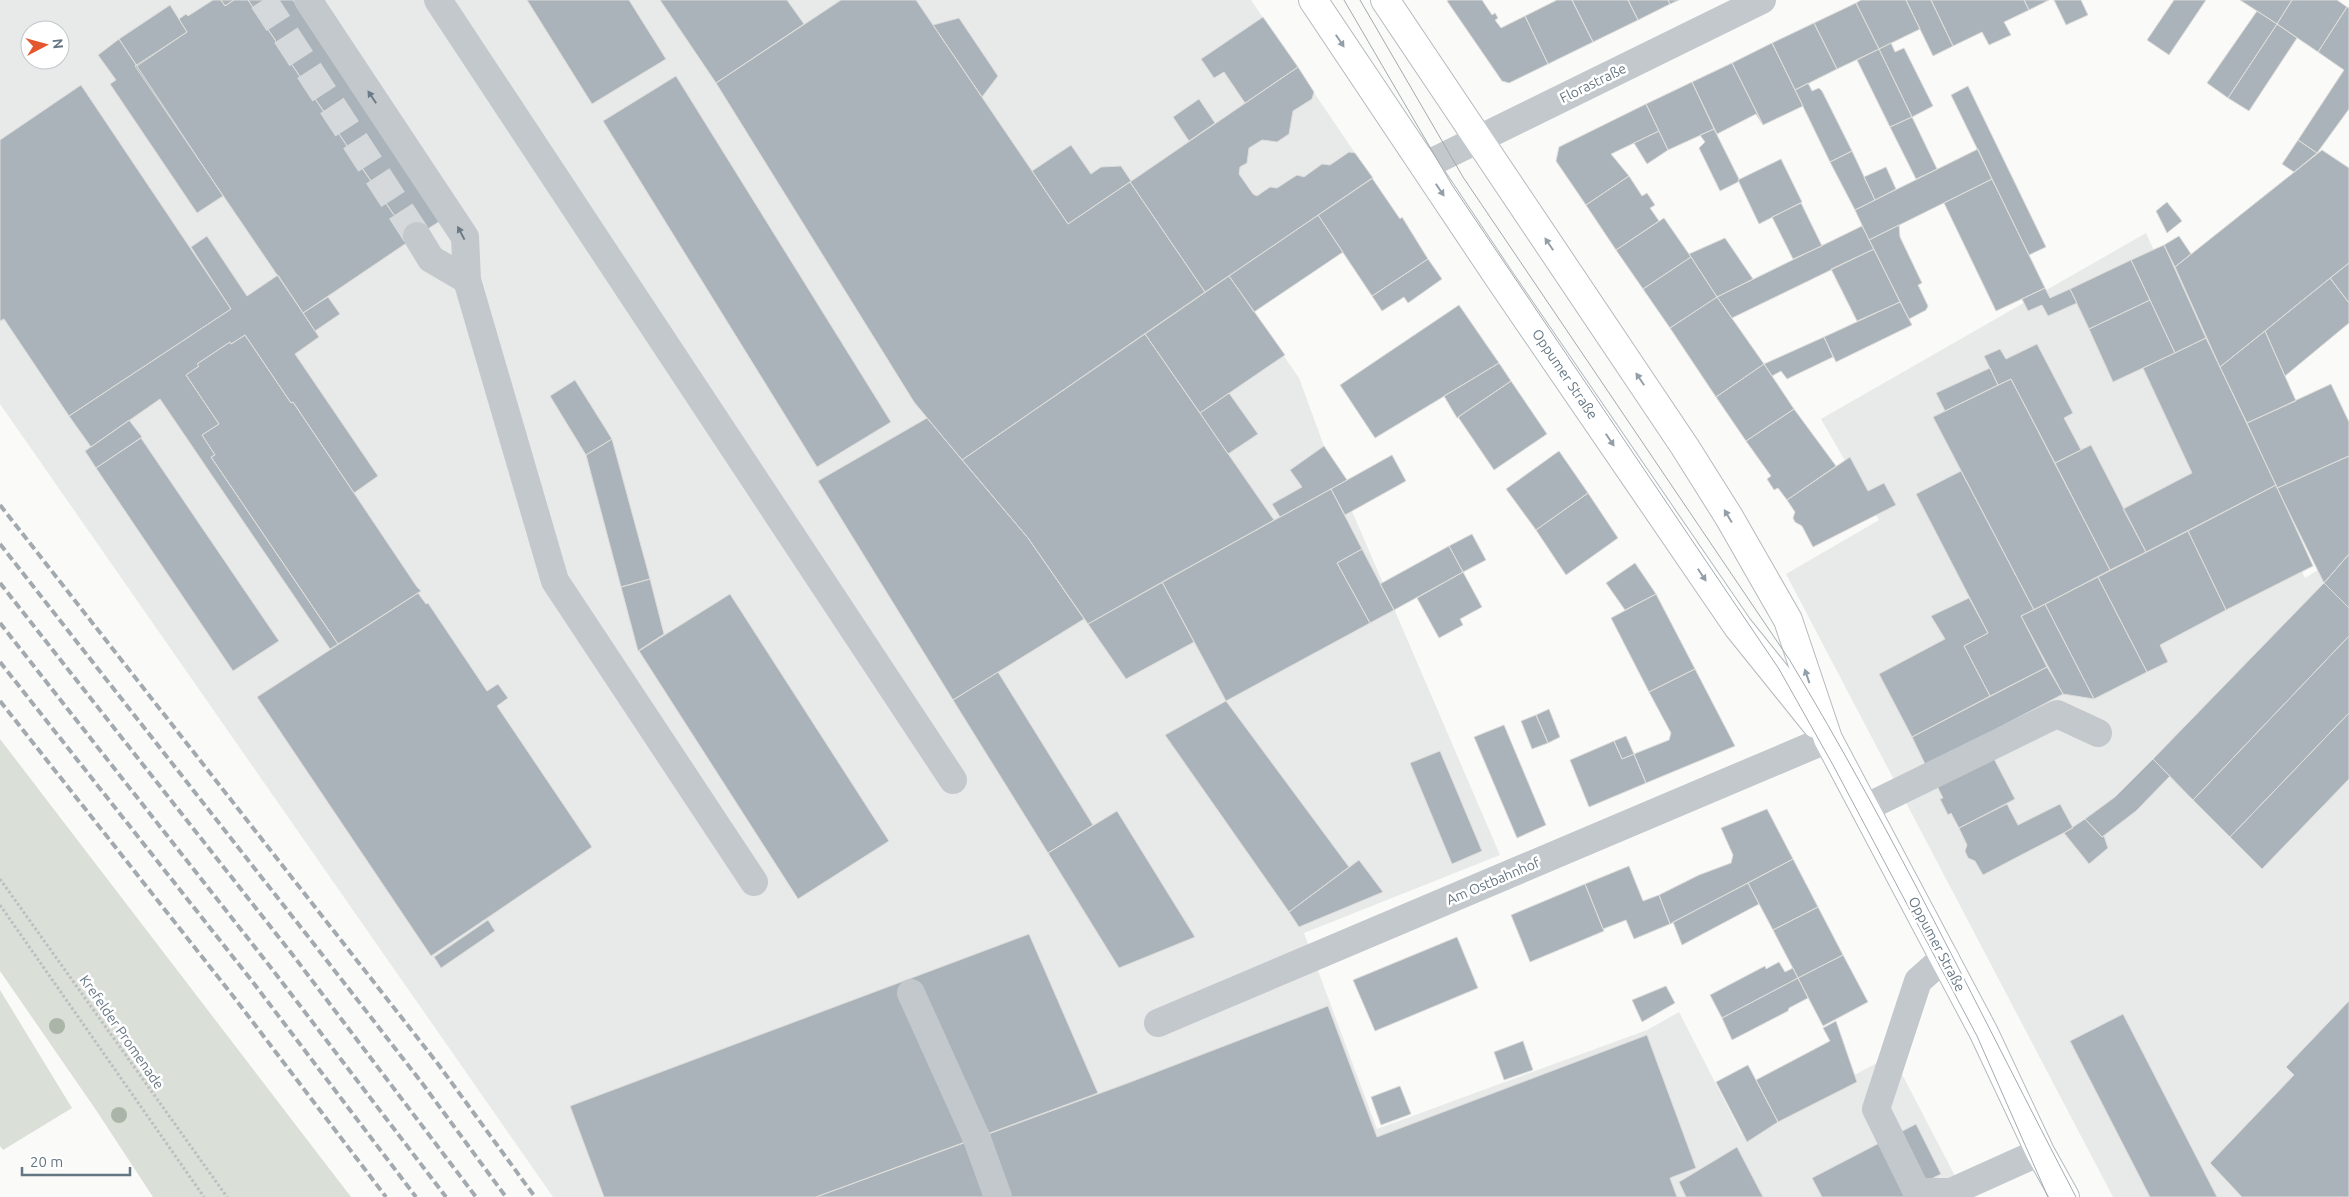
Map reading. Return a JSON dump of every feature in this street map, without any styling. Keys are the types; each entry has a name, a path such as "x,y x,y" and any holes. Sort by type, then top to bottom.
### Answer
{"main road":[{"name":"Oppumer Straße","path":"1313,0 1738,626 1828,739"},
{"name":"Oppumer Straße","path":"1385,0 1650,394 1728,517 1788,620 1828,739 1984,1033 2040,1152 2065,1197"},
{"name":"Oppumer Straße","path":"2040,1152 2055,1197"}],"street":[{"path":"308,0 464,237 467,280 555,581 754,882"},
{"path":"438,0 953,780"},
{"name":"Florastraße","path":"1424,166 1762,0"},
{"path":"417,236 431,259 467,280"},
{"path":"1865,808 2057,714 2098,733"},
{"name":"Am Ostbahnhof","path":"1158,1023 1828,739"},
{"path":"1944,957 1918,981 1876,1108 1917,1192 1951,1192 2040,1152"},
{"path":"911,993 976,1139 998,1197"}],"path":[{"name":"Krefelder Promenade","path":"0,879 227,1197"},
{"path":"0,905 204,1197"}],"shaded area":[{"path":"0,0 1251,0 1372,178 1229,276 1299,378 1324,446 1500,855 1304,933 1377,1129 1647,1030 1679,1012 1742,1135 1892,1055 1966,1197 553,1197 0,404"},
{"path":"2146,233 2305,578 2349,551 2349,1197 2113,1197 1786,574 1879,520 1821,419"},
{"path":"0,739 351,1197 153,1197 96,1110 0,971"},
{"path":"0,990 72,1108 3,1150 0,1146"}],"building":[{"path":"213,0 221,0 225,6 234,0 248,0 411,240 303,313 135,66 187,32 179,19 186,14 188,16"},
{"path":"221,0 234,0 225,6"},
{"path":"248,0 293,0 440,221 411,240"},
{"path":"527,0 629,0 666,59 592,104"},
{"path":"660,0 787,0 804,24 716,83"},
{"path":"841,0 916,0 1068,224 1130,182 1205,292 962,460 914,402 716,83"},
{"path":"1482,0 1492,15 1495,13 1498,18 1495,20 1501,28 1525,16 1548,64 1509,83 1502,81 1447,1"},
{"path":"1557,0 1572,0 1593,42 1548,64 1525,16"},
{"path":"1572,0 1628,0 1638,20 1593,42"},
{"path":"1628,0 1668,0 1670,4 1638,20"},
{"path":"1668,0 1679,0 1670,4"},
{"path":"1861,0 1906,0 1920,29 1879,49 1856,3"},
{"path":"1906,0 1931,0 1953,46 1933,56"},
{"path":"1931,0 2024,0 2029,10 2004,22 2011,35 1989,45 1982,32 1953,46"},
{"path":"2024,0 2049,0 2029,10"},
{"path":"2054,0 2081,0 2088,15 2066,25"},
{"path":"2174,0 2206,0 2169,55 2147,40"},
{"path":"2240,0 2292,0 2277,24"},
{"path":"2292,0 2337,0 2347,7 2318,52 2277,24"},
{"path":"1856,3 1879,49 1837,69 1814,23"},
{"path":"170,5 187,32 137,66 119,39"},
{"path":"2347,7 2349,8 2349,109 2317,153 2298,140 2344,70 2318,52"},
{"path":"2257,11 2277,24 2228,98 2207,83"},
{"path":"1263,17 1298,67 1245,103 1224,72 1214,78 1201,59"},
{"path":"959,18 998,76 982,97 933,25"},
{"path":"1814,23 1837,69 1795,90 1772,43"},
{"path":"2277,24 2297,38 2249,111 2228,98"},
{"path":"119,39 223,196 197,213 110,84 116,80 98,55"},
{"path":"1772,43 1803,106 1763,125 1732,63"},
{"path":"1891,43 1895,52 1904,48 1933,106 1912,117 1879,49"},
{"path":"1879,49 1912,117 1890,127 1857,60"},
{"path":"1732,63 1763,125 1756,114 1717,134 1692,82"},
{"path":"1298,67 1314,92 1312,99 1293,111 1289,134 1277,142 1262,140 1249,148 1247,163 1240,167 1239,174 1253,194 1257,196 1270,187 1277,188 1297,175 1304,177 1322,164 1330,165 1349,152 1355,153 1373,178 1205,292 1130,182"},
{"path":"676,76 891,422 817,467 603,121"},
{"path":"1692,82 1714,129 1668,150 1646,104"},
{"path":"1808,83 1812,91 1819,88 1822,91 1852,151 1830,162 1795,90"},
{"path":"81,85 231,309 69,416 4,319 0,321 0,140"},
{"path":"1968,86 2046,247 2029,255 1951,95"},
{"path":"1199,99 1215,123 1189,141 1173,117"},
{"path":"1646,104 1659,131 1611,154 1629,176 1586,205 1556,161 1559,147"},
{"path":"1912,117 1937,169 1916,179 1890,127"},
{"path":"1714,129 1739,179 1738,182 1720,191 1699,148 1705,142 1700,135"},
{"path":"1659,131 1668,150 1647,164 1634,143"},
{"path":"2298,140 2317,153 2294,172 2282,164"},
{"path":"1071,145 1091,174 1101,167 1121,166 1131,181 1068,224 1032,171"},
{"path":"1978,149 1992,179 1869,240 1855,210"},
{"path":"2322,150 2349,168 2349,263 2220,367 2175,267"},
{"path":"1852,151 1875,200 1855,210 1830,162"},
{"path":"1781,159 1802,202 1759,224 1738,180"},
{"path":"1886,167 1896,189 1875,200 1864,177"},
{"path":"1629,176 1642,196 1647,193 1655,205 1650,208 1659,221 1616,250 1586,205"},
{"path":"1372,178 1400,219 1402,217 1428,259 1372,296 1318,215"},
{"path":"1992,179 2045,288 1996,311 1944,203"},
{"path":"2167,202 2182,221 2167,233 2156,211"},
{"path":"1801,203 1822,246 1793,259 1772,217"},
{"path":"1318,215 1343,252 1254,312 1229,276"},
{"path":"1664,218 1691,257 1643,289 1616,250"},
{"path":"1899,225 1900,237 1922,283 1918,285 1928,306 1926,310 1909,319 1869,240"},
{"path":"1862,226 1874,249 1732,318 1717,297"},
{"path":"207,236 247,296 278,275 319,337 295,354 378,476 354,493 245,335 231,344 230,342 197,364 199,366 186,375 219,424 202,435 215,455 211,457 338,644 330,649 160,399 91,447 69,416 231,309 191,247"},
{"path":"2179,236 2191,254 2175,267 2164,245"},
{"path":"1725,238 1753,279 1717,297 1689,254"},
{"path":"2164,245 2206,338 2175,353 2131,260"},
{"path":"1874,249 1900,302 1857,321 1831,269"},
{"path":"1691,257 1717,297 1670,328 1643,289"},
{"path":"1428,259 1442,279 1408,303 1404,297 1382,311 1372,296"},
{"path":"2131,260 2150,300 2089,329 2070,289"},
{"path":"2349,263 2349,303 2330,278"},
{"path":"1229,276 1285,355 1200,413 1145,334"},
{"path":"2330,278 2349,303 2349,323 2285,376 2265,331"},
{"path":"2045,288 2050,298 2070,289 2077,303 2048,316 2042,305 2028,311 2022,299"},
{"path":"328,297 340,314 315,331 303,313"},
{"path":"1717,297 1764,364 1716,397 1670,328"},
{"path":"2150,300 2175,353 2113,382 2089,329"},
{"path":"1900,302 1912,325 1836,362 1824,337"},
{"path":"1459,305 1499,363 1375,438 1340,385"},
{"path":"2265,331 2296,401 2247,423 2220,367"},
{"path":"1145,334 1274,520 1088,624 1028,538 962,460"},
{"path":"245,335 291,403 293,402 421,591 338,644 211,457 215,455 202,435 219,424 186,375 199,366 197,364 230,342 231,344"},
{"path":"1824,337 1833,357 1787,379 1781,371 1772,376 1764,364"},
{"path":"2206,338 2276,485 2146,552 2123,509 2192,473 2143,368"},
{"path":"2037,344 2073,413 2064,418 2081,450 2055,463 2011,379 1998,385 1984,356 2000,349 2006,359"},
{"path":"1499,363 1511,381 1457,418 1444,396"},
{"path":"1764,364 1794,409 1746,441 1716,397"},
{"path":"1990,368 1998,385 1945,411 1936,393"},
{"path":"2011,379 2110,570 2034,610 1933,417"},
{"path":"575,380 612,439 586,455 550,396"},
{"path":"1511,381 1547,434 1494,470 1458,417"},
{"path":"2331,384 2349,422 2349,456 2277,488 2247,423"},
{"path":"1229,393 1258,434 1228,454 1200,413"},
{"path":"1794,409 1836,466 1787,500 1778,488 1774,490 1767,479 1771,476 1746,441"},
{"path":"927,418 1028,538 1084,619 953,700 818,481"},
{"path":"129,420 142,437 96,468 85,451"},
{"path":"141,438 279,641 233,671 96,468"},
{"path":"612,439 650,579 621,587 586,455"},
{"path":"2091,445 2146,552 2110,570 2055,463"},
{"path":"1324,446 1347,480 1280,517 1272,504 1302,487 1290,470"},
{"path":"1559,451 1588,493 1536,530 1506,489"},
{"path":"1392,455 1406,481 1345,515 1331,489"},
{"path":"2349,456 2349,554 2324,583 2277,488"},
{"path":"1850,457 1868,491 1884,483 1896,505 1813,547 1802,526 1795,522 1793,518 1795,512 1787,500"},
{"path":"1961,471 2034,610 2021,616 2047,667 1990,696 1964,646 1988,633 1916,494"},
{"path":"2276,485 2313,566 2226,610 2188,531"},
{"path":"1331,489 1362,549 1337,563 1370,623 1226,701 1162,582"},
{"path":"1588,493 1618,538 1566,575 1536,530"},
{"path":"2188,531 2226,610 2160,645 2168,662 2147,672 2098,577"},
{"path":"1472,534 1486,560 1463,572 1449,546"},
{"path":"1449,546 1463,572 1394,610 1380,584"},
{"path":"1362,549 1394,610 1370,623 1337,563"},
{"path":"2349,554 2349,608 2324,583"},
{"path":"1635,563 1656,594 1625,610 1606,583"},
{"path":"1463,572 1482,607 1460,619 1463,625 1439,638 1417,598"},
{"path":"2098,577 2147,672 2094,699 2045,604"},
{"path":"650,579 664,634 638,651 621,587"},
{"path":"1162,582 1194,642 1126,679 1088,624"},
{"path":"2324,583 2349,608 2349,636 2193,800 2153,759"},
{"path":"418,593 426,604 428,603 487,691 498,684 508,698 497,706 592,847 431,956 257,697"},
{"path":"730,594 889,841 798,899 639,651"},
{"path":"1656,594 1695,669 1649,692 1611,618"},
{"path":"1969,598 1988,633 1964,646 1990,696 1912,737 1879,674 1945,639 1931,616"},
{"path":"2045,604 2094,699 2063,694 2021,616"},
{"path":"2349,636 2349,713 2230,837 2193,800"},
{"path":"2047,667 2063,694 1926,766 1912,737"},
{"path":"1695,669 1735,746 1646,783 1634,754 1669,740 1671,733 1649,692"},
{"path":"998,672 1093,825 1048,853 953,700"},
{"path":"1226,701 1349,867 1289,912 1165,735"},
{"path":"1549,709 1560,737 1548,743 1536,715"},
{"path":"2349,713 2349,779 2262,869 2230,837"},
{"path":"1536,715 1548,743 1532,749 1521,721"},
{"path":"1504,725 1546,825 1517,838 1474,737"},
{"path":"1626,736 1634,754 1622,759 1614,741"},
{"path":"1614,741 1622,759 1634,754 1646,783 1589,807 1570,760"},
{"path":"1440,751 1482,851 1452,864 1410,763"},
{"path":"1991,753 2015,799 1959,828 1951,813 1948,815 1940,799 1943,798 1935,782"},
{"path":"2153,759 2170,776 2136,811 2102,837 2085,819 2115,797"},
{"path":"2007,804 2018,825 2060,804 2073,828 1983,875 1975,861 1968,858 1965,851 1967,845 1959,828"},
{"path":"1767,809 1793,859 1670,924 1659,895 1699,875 1731,863 1733,855 1721,828"},
{"path":"1117,811 1195,937 1119,968 1048,853"},
{"path":"2085,819 2102,837 2104,836 2108,848 2089,864 2064,833"},
{"path":"1793,859 1818,907 1773,930 1748,883"},
{"path":"1359,860 1383,892 1299,927 1289,912"},
{"path":"1629,866 1643,901 1659,895 1670,924 1634,939 1626,920 1603,929 1585,884"},
{"path":"1748,883 1759,904 1682,945 1673,922"},
{"path":"1585,884 1604,931 1530,962 1511,915"},
{"path":"1818,907 1843,955 1798,978 1773,930"},
{"path":"488,920 495,931 441,968 434,957"},
{"path":"1029,934 1098,1093 816,1197 604,1197 570,1106"},
{"path":"1457,937 1478,988 1375,1031 1353,980"},
{"path":"1843,955 1868,1002 1823,1026 1798,978"},
{"path":"1779,962 1785,972 1793,968 1798,978 1722,1018 1710,995 1765,966 1766,969"},
{"path":"1798,978 1808,998 1789,1008 1788,1011 1732,1040 1722,1018"},
{"path":"1666,986 1675,1003 1642,1022 1632,1000"},
{"path":"2349,1001 2349,1197 2242,1197 2210,1163 2294,1075 2286,1067"},
{"path":"1328,1006 1377,1137 1647,1035 1696,1168 1670,1178 1677,1197 816,1197 1128,1083"},
{"path":"2123,1014 2217,1197 2150,1197 2070,1041"},
{"path":"1836,1021 1857,1082 1778,1122 1756,1080 1830,1041 1823,1028"},
{"path":"1523,1041 1533,1070 1504,1080 1494,1052"},
{"path":"1748,1065 1778,1122 1747,1142 1716,1082"},
{"path":"1400,1086 1411,1114 1381,1125 1371,1097"},
{"path":"1916,1124 1941,1174 1929,1180 1937,1197 1822,1197 1812,1178"},
{"path":"1737,1147 1763,1197 1686,1197 1679,1182"}],"tunnel":[{"path":"263,0 417,236"}],"tram line":[{"path":"1344,0 1452,185 1779,669 1833,765 1977,1036 2048,1197"},
{"path":"1360,0 1463,177 1789,659 1828,725 1901,858 2076,1197"}],"railway":[{"path":"0,505 438,1064 535,1197"},
{"path":"0,544 422,1083 506,1197"},
{"path":"0,583 292,954 476,1197"},
{"path":"0,623 272,969 446,1197"},
{"path":"0,662 252,981 416,1197"},
{"path":"0,701 233,996 386,1197"}]}
